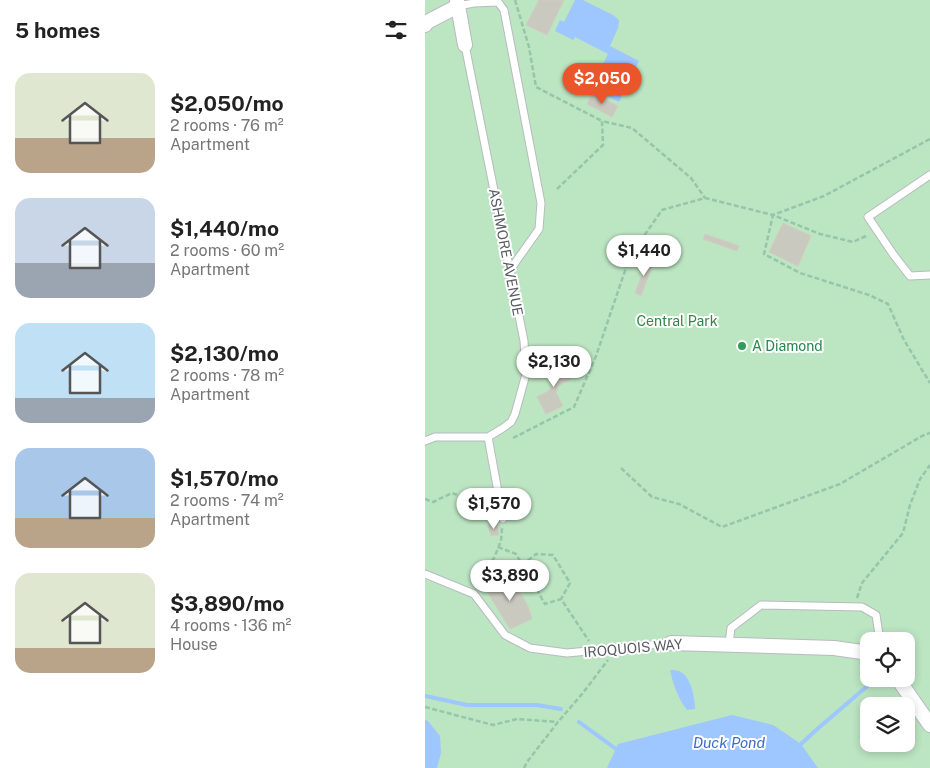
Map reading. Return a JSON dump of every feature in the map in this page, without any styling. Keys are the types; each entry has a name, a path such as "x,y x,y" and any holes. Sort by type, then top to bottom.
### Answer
{"street":[{"path":"425,25 458,3"},
{"name":"ASHMORE AVENUE","path":"458,3 465,44"},
{"name":"IROQUOIS WAY","path":"671,643 834,648 860,652"},
{"path":"904,687 930,725"}],"lane":[{"path":"458,3 498,2 504,10 541,203 539,229 510,270"},
{"name":"ASHMORE AVENUE","path":"465,44 524,341 526,374 511,422 488,437"},
{"path":"930,175 868,217 910,276 930,275"},
{"path":"425,441 435,437 488,437 503,519"},
{"name":"IROQUOIS WAY","path":"425,574 474,594 505,635 530,648 567,653 671,643"},
{"path":"729,644 731,628 761,605 863,607 876,615 879,632"}],"path":[{"path":"515,0 529,47 536,87 602,121 632,128 691,178 705,198"},
{"path":"557,189 603,145 602,121"},
{"path":"773,215 824,196 930,139"},
{"path":"513,438 574,407 595,356 629,256 662,210 705,198 773,215 821,234 853,242 866,236"},
{"path":"773,215 764,254 800,273 869,295 888,304 904,340 930,383"},
{"path":"621,468 652,496 679,504 721,527 840,484 930,433"},
{"path":"855,607 862,582 903,533 910,505 920,479 930,464"},
{"path":"425,499 433,502 452,493 461,497 473,507 491,502"},
{"path":"468,591 478,582 494,558 501,541 503,519"},
{"path":"499,547 516,554 522,565 545,604 561,599 570,583 553,555 536,554 522,565"},
{"path":"561,599 596,650"},
{"path":"524,768 557,722 583,694 617,648"},
{"path":"425,707 493,725 517,719 557,722"}],"green space":[{"name":"Central Park","path":"425,0 930,0 930,768 425,768"}],"water":[{"path":"575,0 583,0 619,20 618,28 610,46 639,61 619,102 591,88 608,54 575,37 573,40 555,31 560,20 564,22"},
{"path":"670,670 679,671 687,677 693,693 695,709 687,710 676,691"},
{"name":"Duck Pond","path":"732,715 773,725 801,744 818,768 607,768 618,744"},
{"path":"425,720 428,721 440,736 441,753 437,768 425,768"}],"building":[{"path":"539,0 564,0 547,35 526,25"},
{"path":"592,93 618,106 612,117 587,104"},
{"path":"783,223 811,236 798,266 769,252"},
{"path":"705,234 739,246 737,251 703,239"},
{"path":"648,259 654,261 641,296 635,293"},
{"path":"561,362 571,379 558,386 556,392 563,406 546,414 537,397 550,390 552,384 544,371"},
{"path":"497,523 499,535 491,536 488,525"},
{"path":"507,575 517,587 528,606 532,619 510,629 486,590"}],"waterway":[{"path":"801,744 866,687"},
{"path":"425,696 467,705 537,705 561,709"},
{"path":"579,722 616,749"}],"place":[{"name":"A Diamond","path":"742,346"}]}
